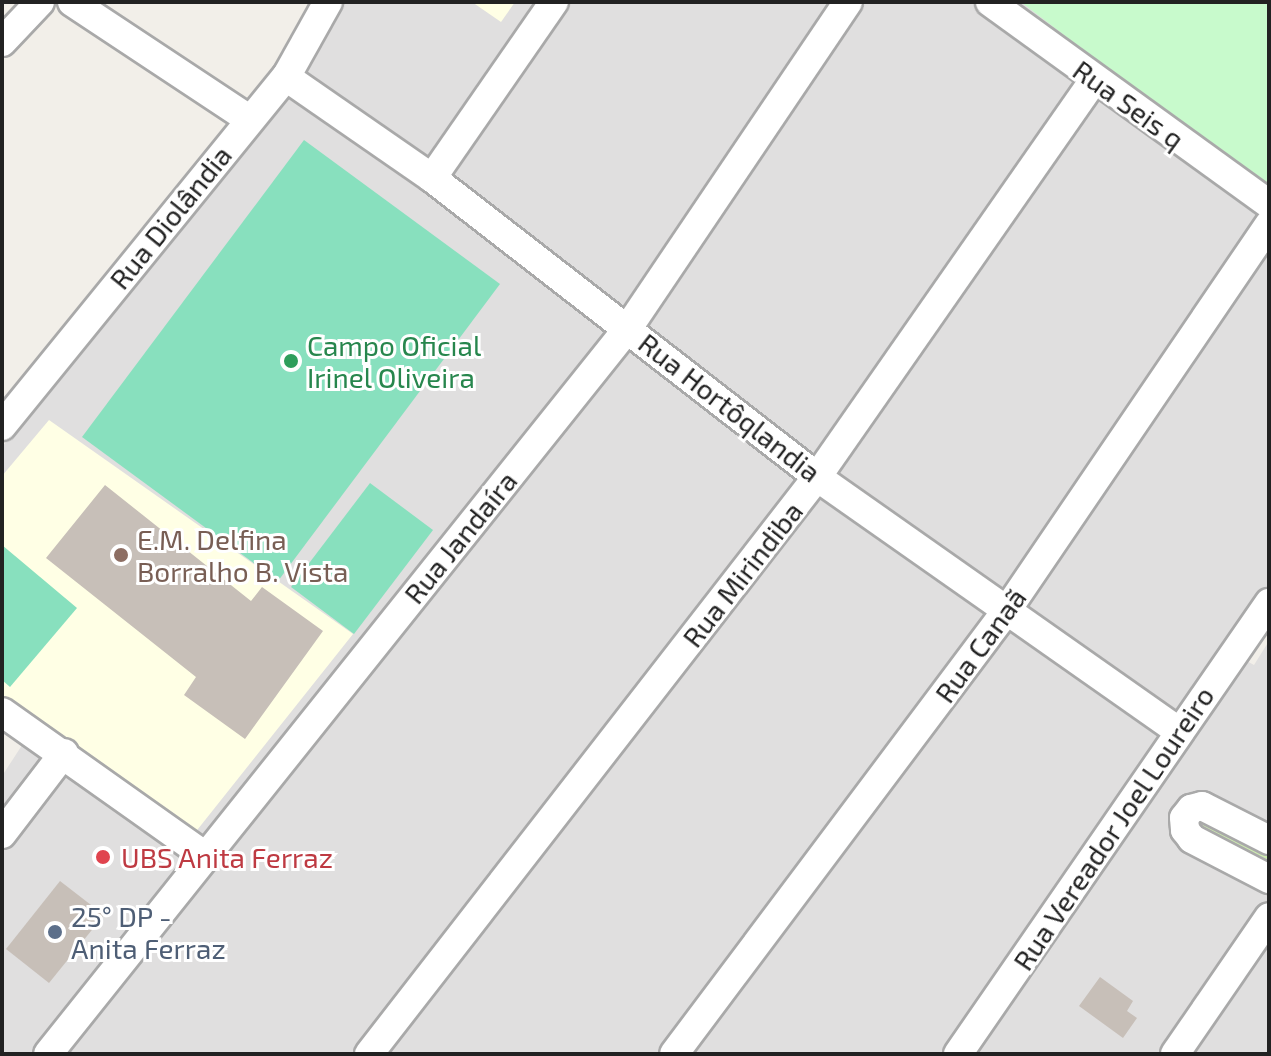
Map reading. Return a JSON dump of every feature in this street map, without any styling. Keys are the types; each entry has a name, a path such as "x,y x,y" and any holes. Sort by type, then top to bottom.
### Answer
{"street":[{"path":"2,42 40,2"},
{"path":"72,2 249,119"},
{"name":"Rua Diolândia","path":"2,426 286,77 328,2"},
{"path":"432,178 554,2"},
{"name":"Rua Jandaíra","path":"48,1054 628,328 848,2"},
{"name":"Rua Seis q","path":"990,2 1269,204"},
{"name":"Rua Hortôqlandia","path":"286,77 432,178 817,477 1178,731"},
{"name":"Rua Mirindiba","path":"369,1054 817,477 1094,80"},
{"name":"Rua Canaã","path":"674,1054 1007,610 1269,225"},
{"name":"Rua Vereador Joel Loureiro","path":"958,1054 1269,603"},
{"path":"2,712 204,855"},
{"path":"2,834 64,753"},
{"path":"1269,840 1202,806 1191,809 1184,818 1185,830 1192,839 1269,879"},
{"path":"1175,1054 1269,917"}],"shaded area":[{"path":"339,2 1269,2 1269,622 1243,659 1254,665 1269,641 1269,1054 2,1054 2,776 30,733 2,713 2,447 293,86"},
{"path":"472,2 515,2 501,22"},
{"name":"E.M. Delfina Borralho B. Vista","path":"49,420 353,634 194,834 2,695 2,476"}],"green space":[{"path":"1021,2 1269,2 1269,182 1254,181"},
{"name":"Campo Oficial Irinel Oliveira","path":"304,140 500,284 278,581 82,437"},
{"path":"370,483 433,530 354,634 291,587"},
{"path":"2,545 77,608 10,687 2,680"},
{"path":"1205,820 1269,851 1269,860 1201,829"}],"building":[{"path":"105,485 251,601 262,587 323,631 245,739 184,695 196,677 46,558"},
{"name":"25° DP - Anita Ferraz","path":"60,881 104,915 49,983 6,949"},
{"path":"1100,977 1133,1001 1127,1011 1137,1018 1123,1038 1079,1006"}],"place":[{"name":"Campo Oficial Irinel Oliveira","path":"291,361"},
{"name":"E.M. Delfina Borralho B. Vista","path":"121,555"},
{"name":"UBS Anita Ferraz","path":"103,857"},
{"name":"25° DP - Anita Ferraz","path":"55,932"}]}
